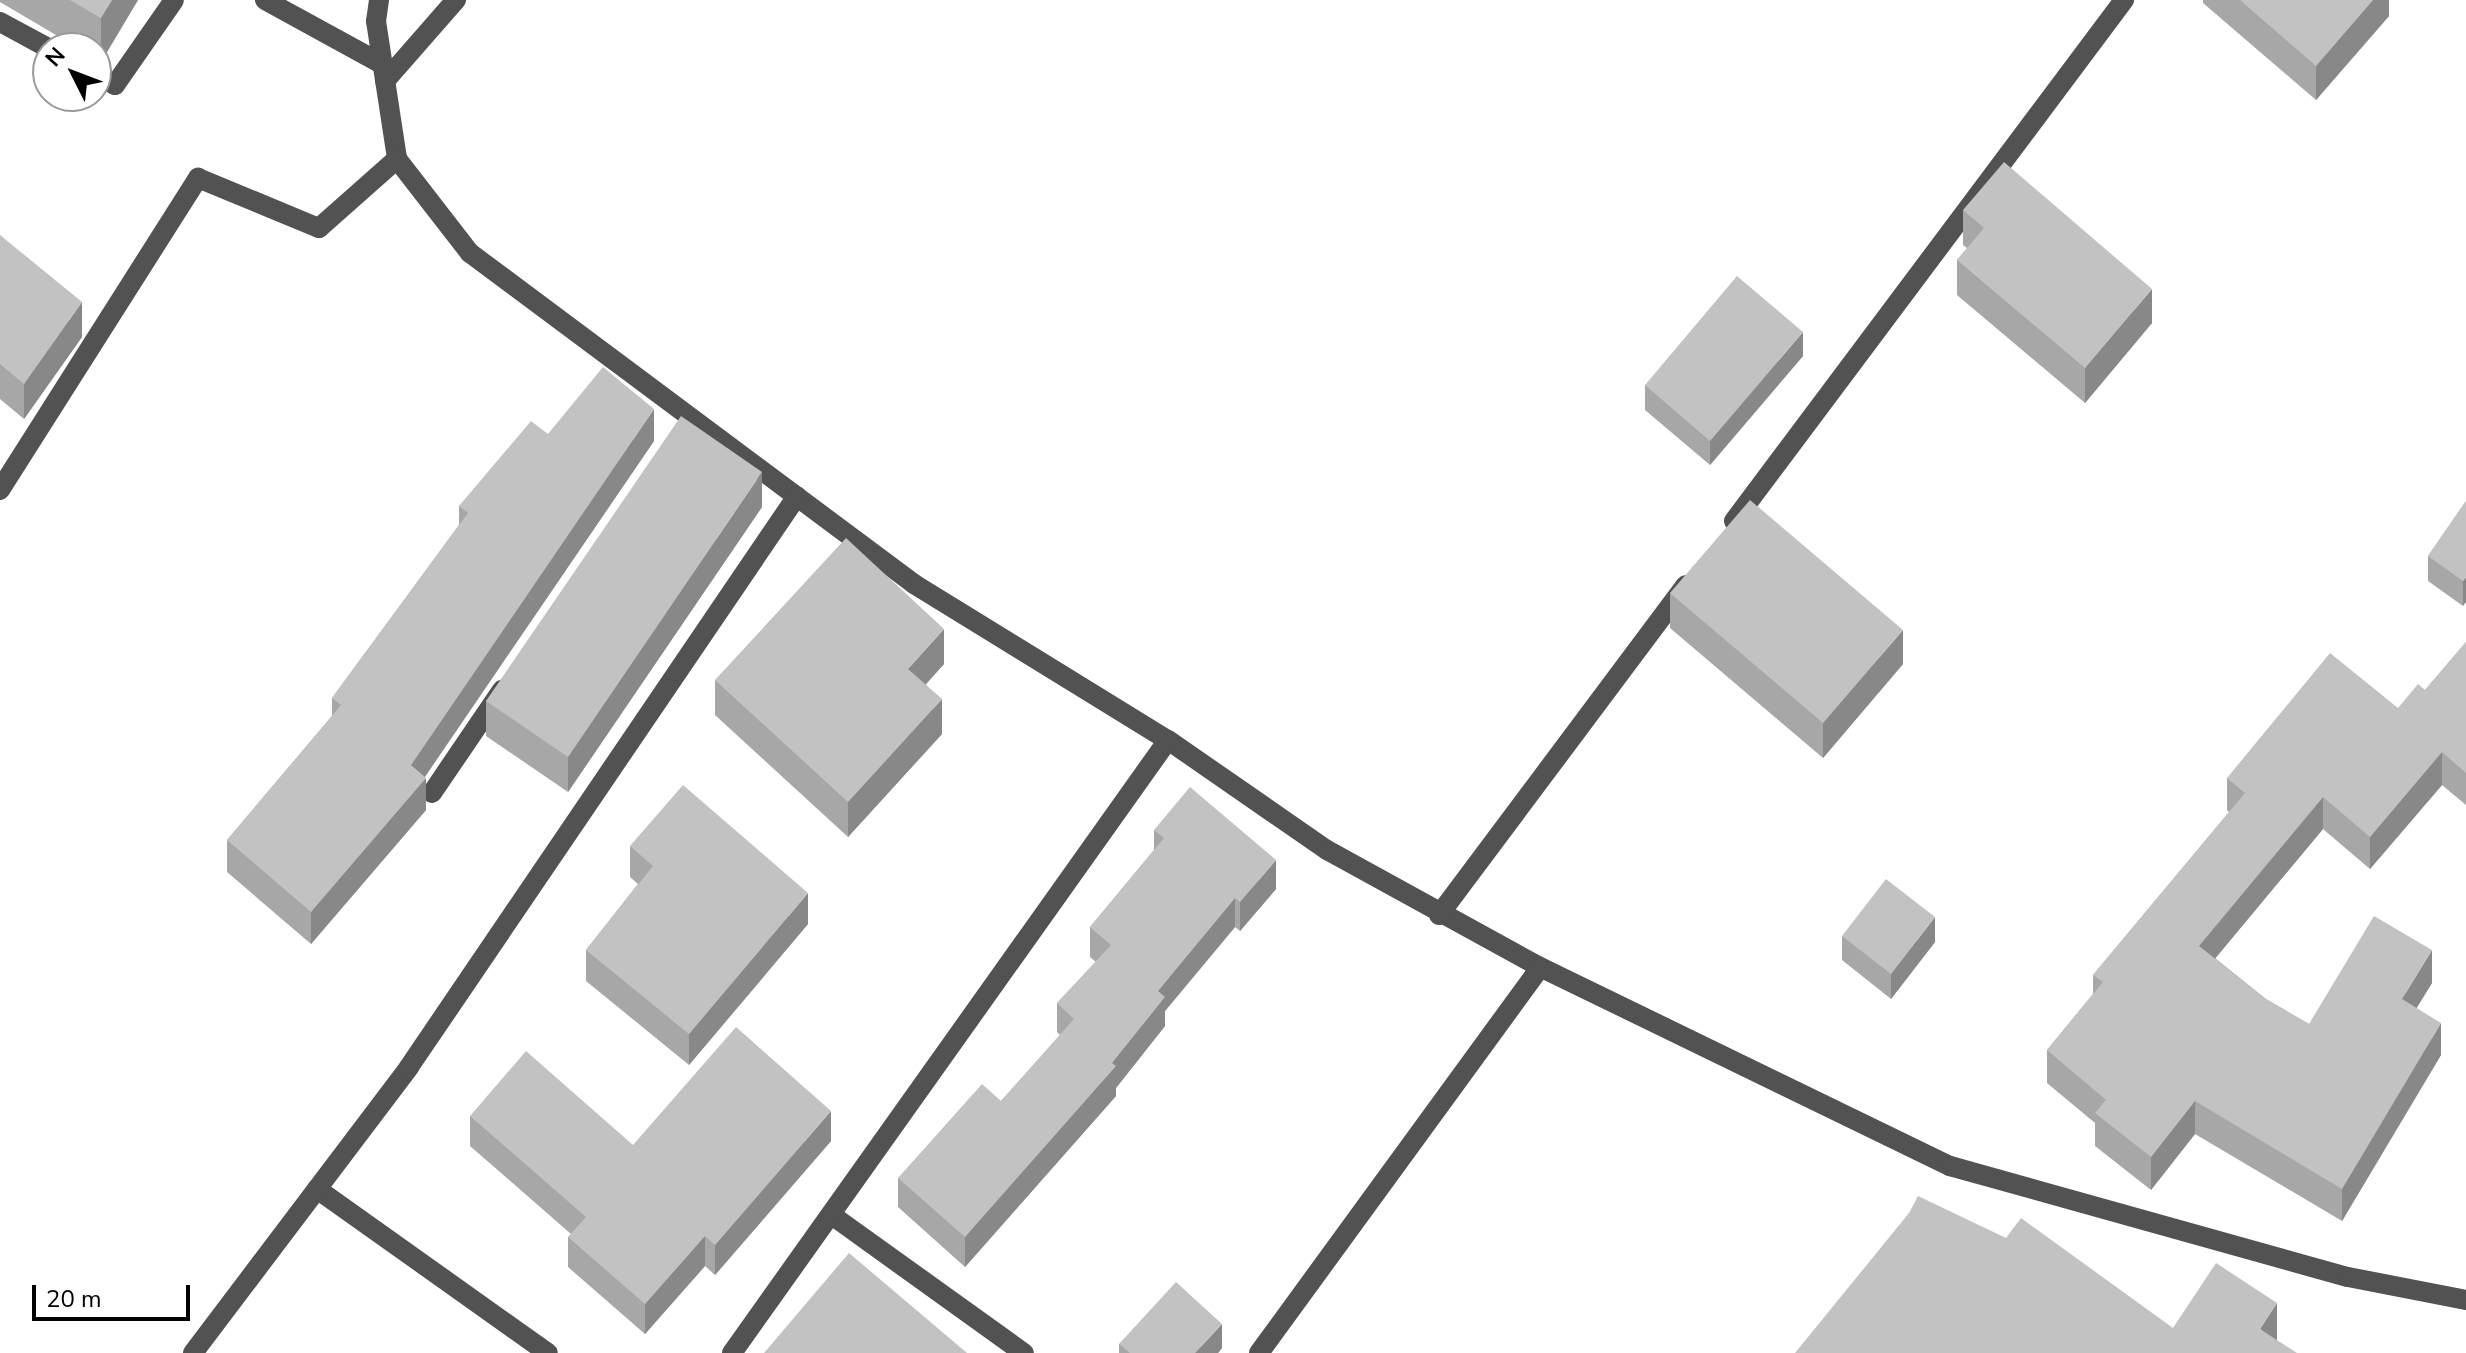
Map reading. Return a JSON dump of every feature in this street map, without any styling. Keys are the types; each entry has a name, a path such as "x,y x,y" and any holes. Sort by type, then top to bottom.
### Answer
{"street":[{"path":"112,83 115,85 174,0"},
{"path":"265,0 383,72"},
{"path":"379,0 376,21 397,159 470,253 683,421 797,496 914,584 1168,740 1327,850 1439,915 1540,967 1950,1166 2348,1277 2466,1300"},
{"path":"383,72 456,0"},
{"path":"1717,543 2124,0"},
{"path":"0,22 32,39"},
{"path":"0,490 198,178 319,228 397,159"},
{"path":"193,1353 409,1067 797,496"},
{"path":"1439,915 1698,568"},
{"path":"432,793 511,676"},
{"path":"732,1353 833,1216 1168,740"},
{"path":"1259,1353 1540,967"},
{"path":"317,1189 548,1353"},
{"path":"833,1216 1024,1353"}],"building":[{"path":"70,0 112,0 101,18"},
{"path":"2240,0 2373,0 2316,66"},
{"path":"2004,162 2152,289 2085,368 1957,260 1984,228 1963,210"},
{"path":"0,235 82,302 24,384 0,364"},
{"path":"1737,276 1803,332 1710,441 1645,385"},
{"path":"603,367 654,409 411,765 426,778 311,912 227,840 341,705 332,698 468,513 459,506 531,421 548,434"},
{"path":"681,416 762,472 568,757 486,701"},
{"path":"1750,500 1903,630 1823,723 1670,593"},
{"path":"2466,501 2466,577 2463,581 2428,556"},
{"path":"846,538 944,629 908,669 942,699 848,802 715,680"},
{"path":"2466,642 2466,773 2442,752 2370,837 2323,797 2199,946 2266,999 2309,1024 2374,916 2432,950 2402,999 2441,1023 2342,1189 2195,1101 2151,1157 2095,1113 2106,1100 2047,1050 2103,982 2093,975 2245,793 2227,778 2330,653 2398,708 2418,684 2425,690"},
{"path":"683,785 808,893 689,1034 586,950 653,866 630,846"},
{"path":"1190,787 1276,860 1240,902 1235,898 1158,991 1165,997 1112,1063 1116,1066 965,1237 898,1178 982,1084 1001,1101 1074,1019 1057,1003 1111,945 1090,927 1164,838 1154,830"},
{"path":"1886,879 1935,917 1891,974 1842,936"},
{"path":"736,1027 831,1111 715,1245 705,1236 645,1304 568,1237 586,1217 470,1116 526,1051 633,1145"},
{"path":"1918,1196 2006,1238 2021,1218 2173,1328 2216,1263 2277,1303 2260,1329 2297,1353 1795,1353 1909,1213"},
{"path":"849,1253 967,1353 764,1353"},
{"path":"1176,1282 1222,1324 1195,1353 1130,1353 1119,1344"}]}
